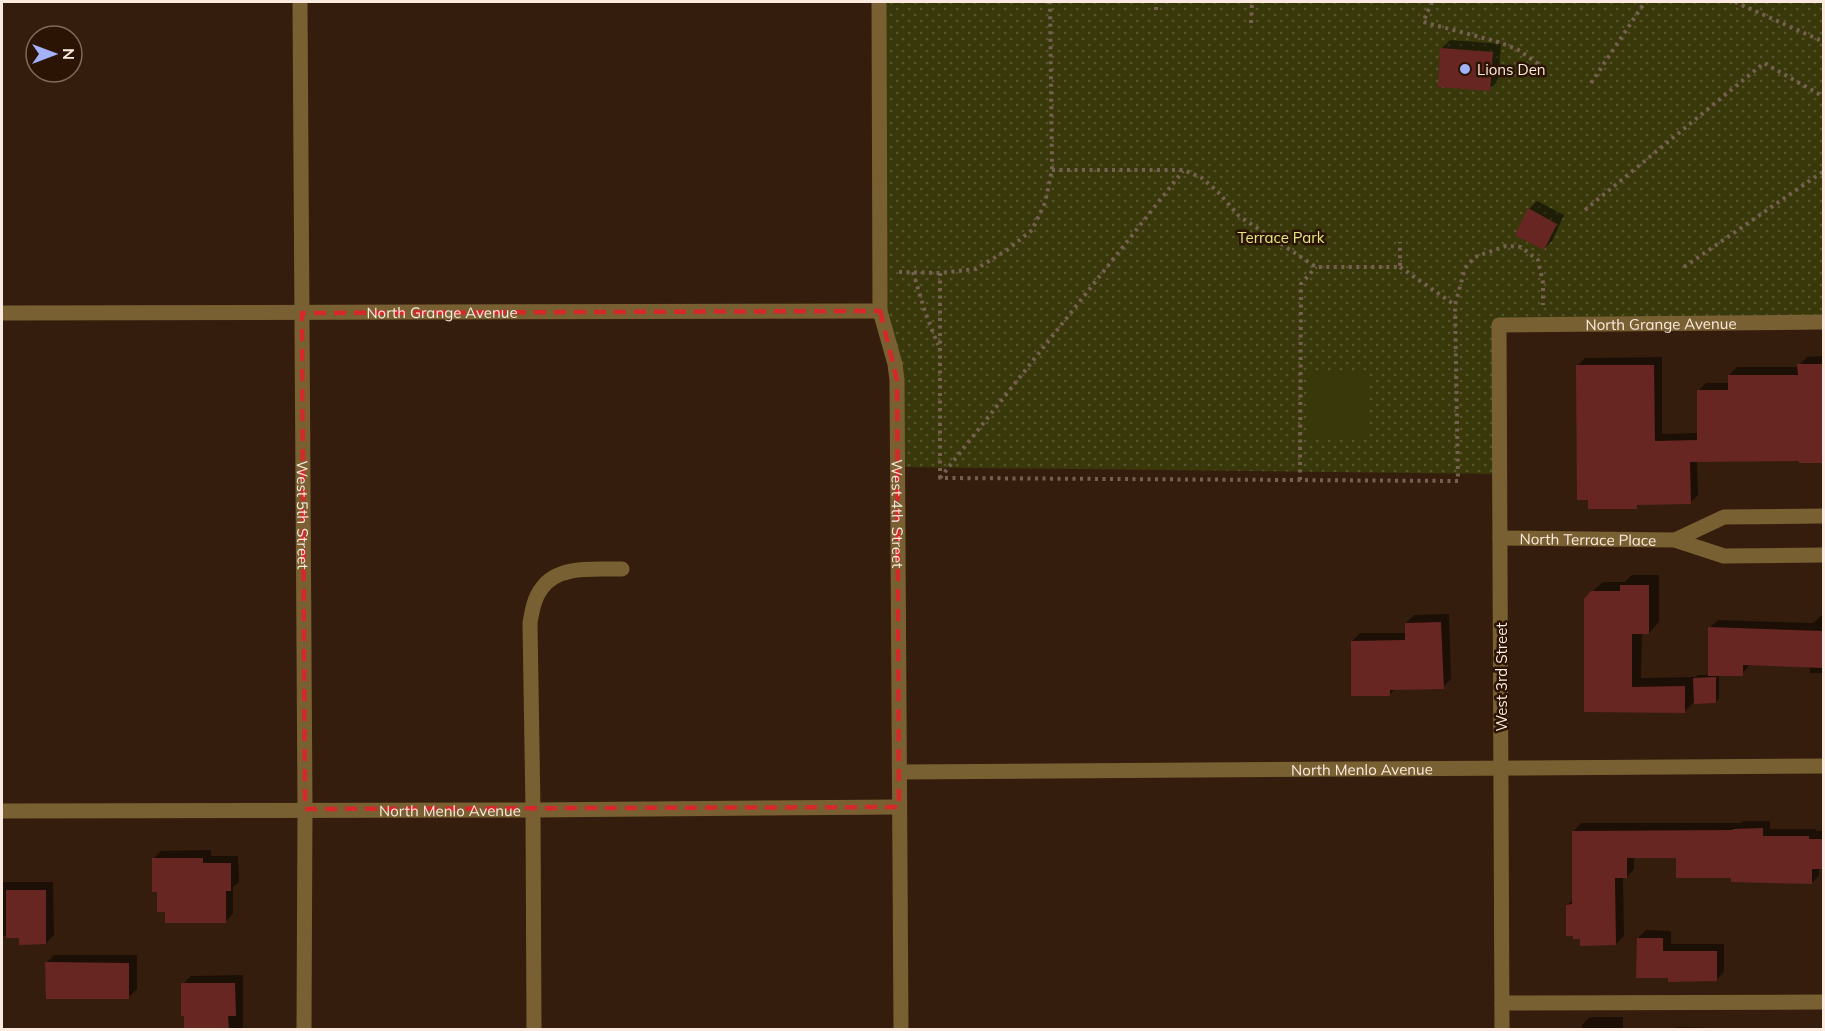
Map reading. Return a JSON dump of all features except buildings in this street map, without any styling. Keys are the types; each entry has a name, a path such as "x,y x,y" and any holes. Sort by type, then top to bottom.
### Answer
{"street":[{"name":"West 5th Street","path":"300,2 305,809 304,1029"},
{"name":"West 4th Street","path":"879,2 880,310 895,364 897,380 902,1029"},
{"name":"North Grange Avenue","path":"2,313 880,310"},
{"name":"North Grange Avenue","path":"1499,325 1824,322"},
{"name":"West 3rd Street","path":"1499,325 1502,1029"},
{"name":"North Terrace Place","path":"1675,540 1725,517 1824,516"},
{"name":"North Terrace Place","path":"1500,538 1675,540 1724,556 1824,555"},
{"path":"534,1029 530,623 533,604 542,587 557,575 572,571 622,569"},
{"name":"North Menlo Avenue","path":"900,772 1824,766"},
{"name":"North Menlo Avenue","path":"2,811 899,807"},
{"path":"1502,1003 1824,1002"}],"path":[{"path":"880,271 940,273 976,269 1007,250 1032,230 1045,203 1052,170 1050,2"},
{"path":"1156,2 1156,10"},
{"path":"1251,23 1252,2"},
{"path":"1432,2 1423,22 1517,49 1547,70"},
{"path":"1591,83 1645,2"},
{"path":"1734,2 1824,42"},
{"path":"1585,210 1764,63 1824,98"},
{"path":"1052,170 1184,170 1202,178 1239,216 1316,267 1400,267 1455,305"},
{"path":"940,478 1184,170"},
{"path":"1684,267 1824,171"},
{"path":"1400,242 1400,267"},
{"path":"940,478 1458,482 1455,305 1465,268 1475,257 1506,246 1521,247 1538,260 1543,284 1542,325"},
{"path":"1300,480 1301,285 1316,267"},
{"path":"913,272 939,349"},
{"path":"940,273 940,478"}],"highlighted area":[{"path":"880,311 897,380 899,807 305,809 302,313"}],"green space":[{"name":"Terrace Park","path":"885,2 1823,2 1823,322 1499,325 1500,474 898,467 895,364 880,311"},
{"path":"1310,371 1368,372 1367,438 1310,438"}],"place":[{"name":"Lions Den","path":"1465,69"}]}
